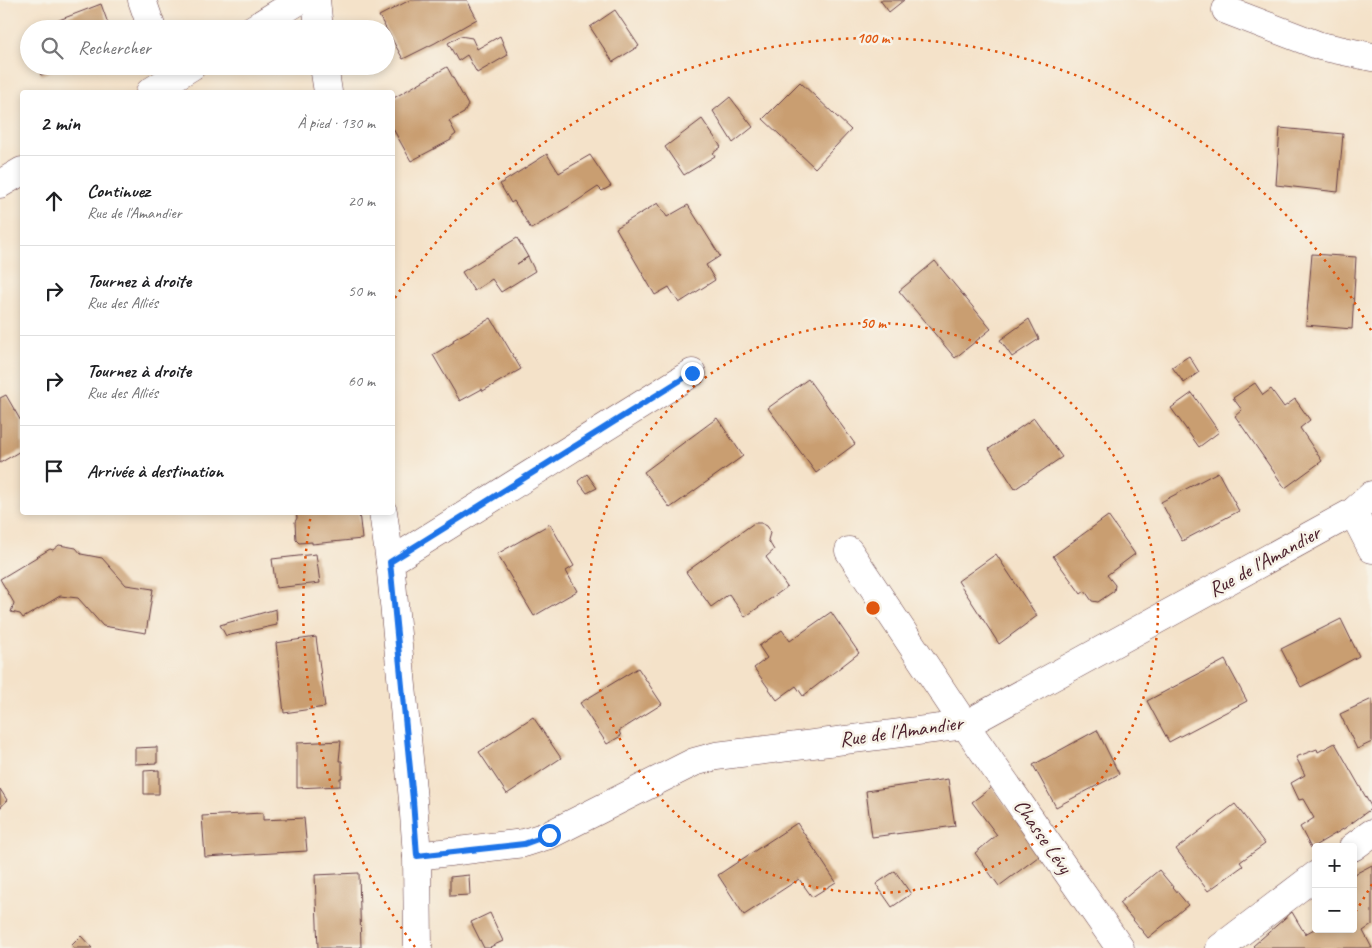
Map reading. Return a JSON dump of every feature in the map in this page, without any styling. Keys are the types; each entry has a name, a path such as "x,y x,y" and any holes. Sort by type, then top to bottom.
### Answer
{"street":[{"path":"142,0 149,20"},
{"path":"268,20 300,0"},
{"path":"316,0 318,20"},
{"path":"1226,10 1320,46 1372,57"},
{"path":"325,75 328,90"},
{"path":"0,184 20,172"},
{"path":"390,562 692,373"},
{"path":"1362,504 1372,549"},
{"name":"Rue de l'Amandier","path":"417,856 524,844 549,835 694,762 716,756 966,725 1362,504"},
{"path":"383,515 390,562 413,800 417,856 418,948"},
{"name":"Chasse Lévy","path":"849,551 1120,948"},
{"path":"1357,844 1372,833"},
{"path":"1220,948 1312,878"}],"building":[{"path":"410,0 467,0 477,19 403,59 395,45 395,20 381,20 379,16"},
{"path":"880,0 904,0 889,12"},
{"path":"101,4 107,20 59,20"},
{"path":"615,10 639,46 613,62 590,27"},
{"path":"460,36 472,38 477,49 500,36 508,55 477,73 467,55 458,61 448,43"},
{"path":"447,67 468,105 464,113 449,121 456,134 451,140 411,161 395,132 395,97"},
{"path":"800,82 851,130 815,168 763,119"},
{"path":"730,97 753,127 733,143 713,111"},
{"path":"702,119 721,147 713,153 715,156 684,175 665,147"},
{"path":"1280,128 1343,134 1338,192 1276,185"},
{"path":"547,154 559,173 590,155 611,186 602,191 598,187 531,229 514,201 511,203 500,184"},
{"path":"658,203 667,217 688,205 720,256 706,265 715,280 679,303 669,287 655,295 616,228"},
{"path":"517,238 535,271 501,292 492,279 474,291 462,272"},
{"path":"1312,254 1356,257 1352,329 1306,325"},
{"path":"935,261 991,329 955,358 899,291"},
{"path":"491,318 521,369 483,391 482,389 460,401 433,355 454,342 453,340"},
{"path":"1029,319 1039,339 1012,357 1000,340"},
{"path":"1189,356 1199,372 1184,383 1172,367"},
{"path":"808,379 855,444 816,473 768,408"},
{"path":"1255,383 1263,395 1271,389 1284,407 1295,399 1310,420 1300,428 1322,461 1285,488 1235,416 1242,410 1233,398"},
{"path":"1192,393 1219,432 1199,447 1171,408"},
{"path":"6,395 20,420 20,451 0,463 0,398"},
{"path":"717,418 743,456 670,508 644,472"},
{"path":"1034,418 1062,457 1015,489 989,449"},
{"path":"1218,472 1239,511 1182,541 1161,502"},
{"path":"587,474 597,488 587,493 578,481"},
{"path":"296,515 359,515 362,539 312,544 312,542 299,543 296,540 295,522"},
{"path":"1108,516 1135,554 1107,575 1115,585 1114,591 1098,602 1092,601 1085,591 1081,594 1053,556"},
{"path":"754,523 761,523 769,529 768,540 774,550 766,557 787,587 745,617 729,594 711,607 686,572"},
{"path":"550,524 574,566 566,571 577,591 534,616 497,554"},
{"path":"59,545 76,548 81,554 102,558 126,585 153,589 146,633 103,626 78,598 60,596 23,618 20,614 11,612 14,603 0,579"},
{"path":"316,554 320,583 276,588 272,559"},
{"path":"996,554 1037,616 999,644 958,581"},
{"path":"276,609 277,625 226,636 220,625"},
{"path":"831,612 859,653 803,696 796,686 777,700 754,668 767,658 759,646 782,630 790,641"},
{"path":"1341,619 1359,656 1301,687 1281,649"},
{"path":"316,637 325,707 284,713 276,643"},
{"path":"1225,660 1247,701 1169,742 1147,701"},
{"path":"638,668 662,704 619,731 621,736 607,744 580,703"},
{"path":"1372,699 1372,742 1357,749 1340,714"},
{"path":"533,717 561,758 507,794 479,752"},
{"path":"1097,730 1119,774 1056,807 1033,765"},
{"path":"341,741 339,761 342,761 342,778 340,778 340,786 297,788 297,743"},
{"path":"1335,743 1372,808 1345,828 1320,843 1312,843 1311,848 1300,827 1314,818 1303,799 1299,800 1291,783 1305,775 1296,757 1317,749 1318,752"},
{"path":"157,747 157,763 135,764 135,748"},
{"path":"159,770 159,794 144,794 144,771"},
{"path":"948,779 955,826 872,837 866,791"},
{"path":"992,787 1042,854 999,886 975,853 997,835 972,802"},
{"path":"0,789 7,800 0,808"},
{"path":"1235,804 1265,844 1240,862 1243,866 1208,891 1176,849"},
{"path":"263,813 263,820 304,818 307,851 205,857 202,816"},
{"path":"797,823 836,882 812,897 799,879 744,915 718,875"},
{"path":"1372,865 1372,925 1363,931 1372,948 1255,948 1253,946 1292,912 1305,934 1312,930 1312,933 1357,933 1357,873"},
{"path":"1159,870 1188,905 1148,938 1119,903"},
{"path":"895,871 911,894 892,907 876,884"},
{"path":"359,873 361,948 318,948 315,875"},
{"path":"469,875 470,895 450,896 450,877"},
{"path":"490,913 503,941 491,948 484,948 471,922"},
{"path":"81,936 92,948 74,948 72,945"}],"route":[{"path":"549,835 524,844 417,856 390,562 692,373"}]}
